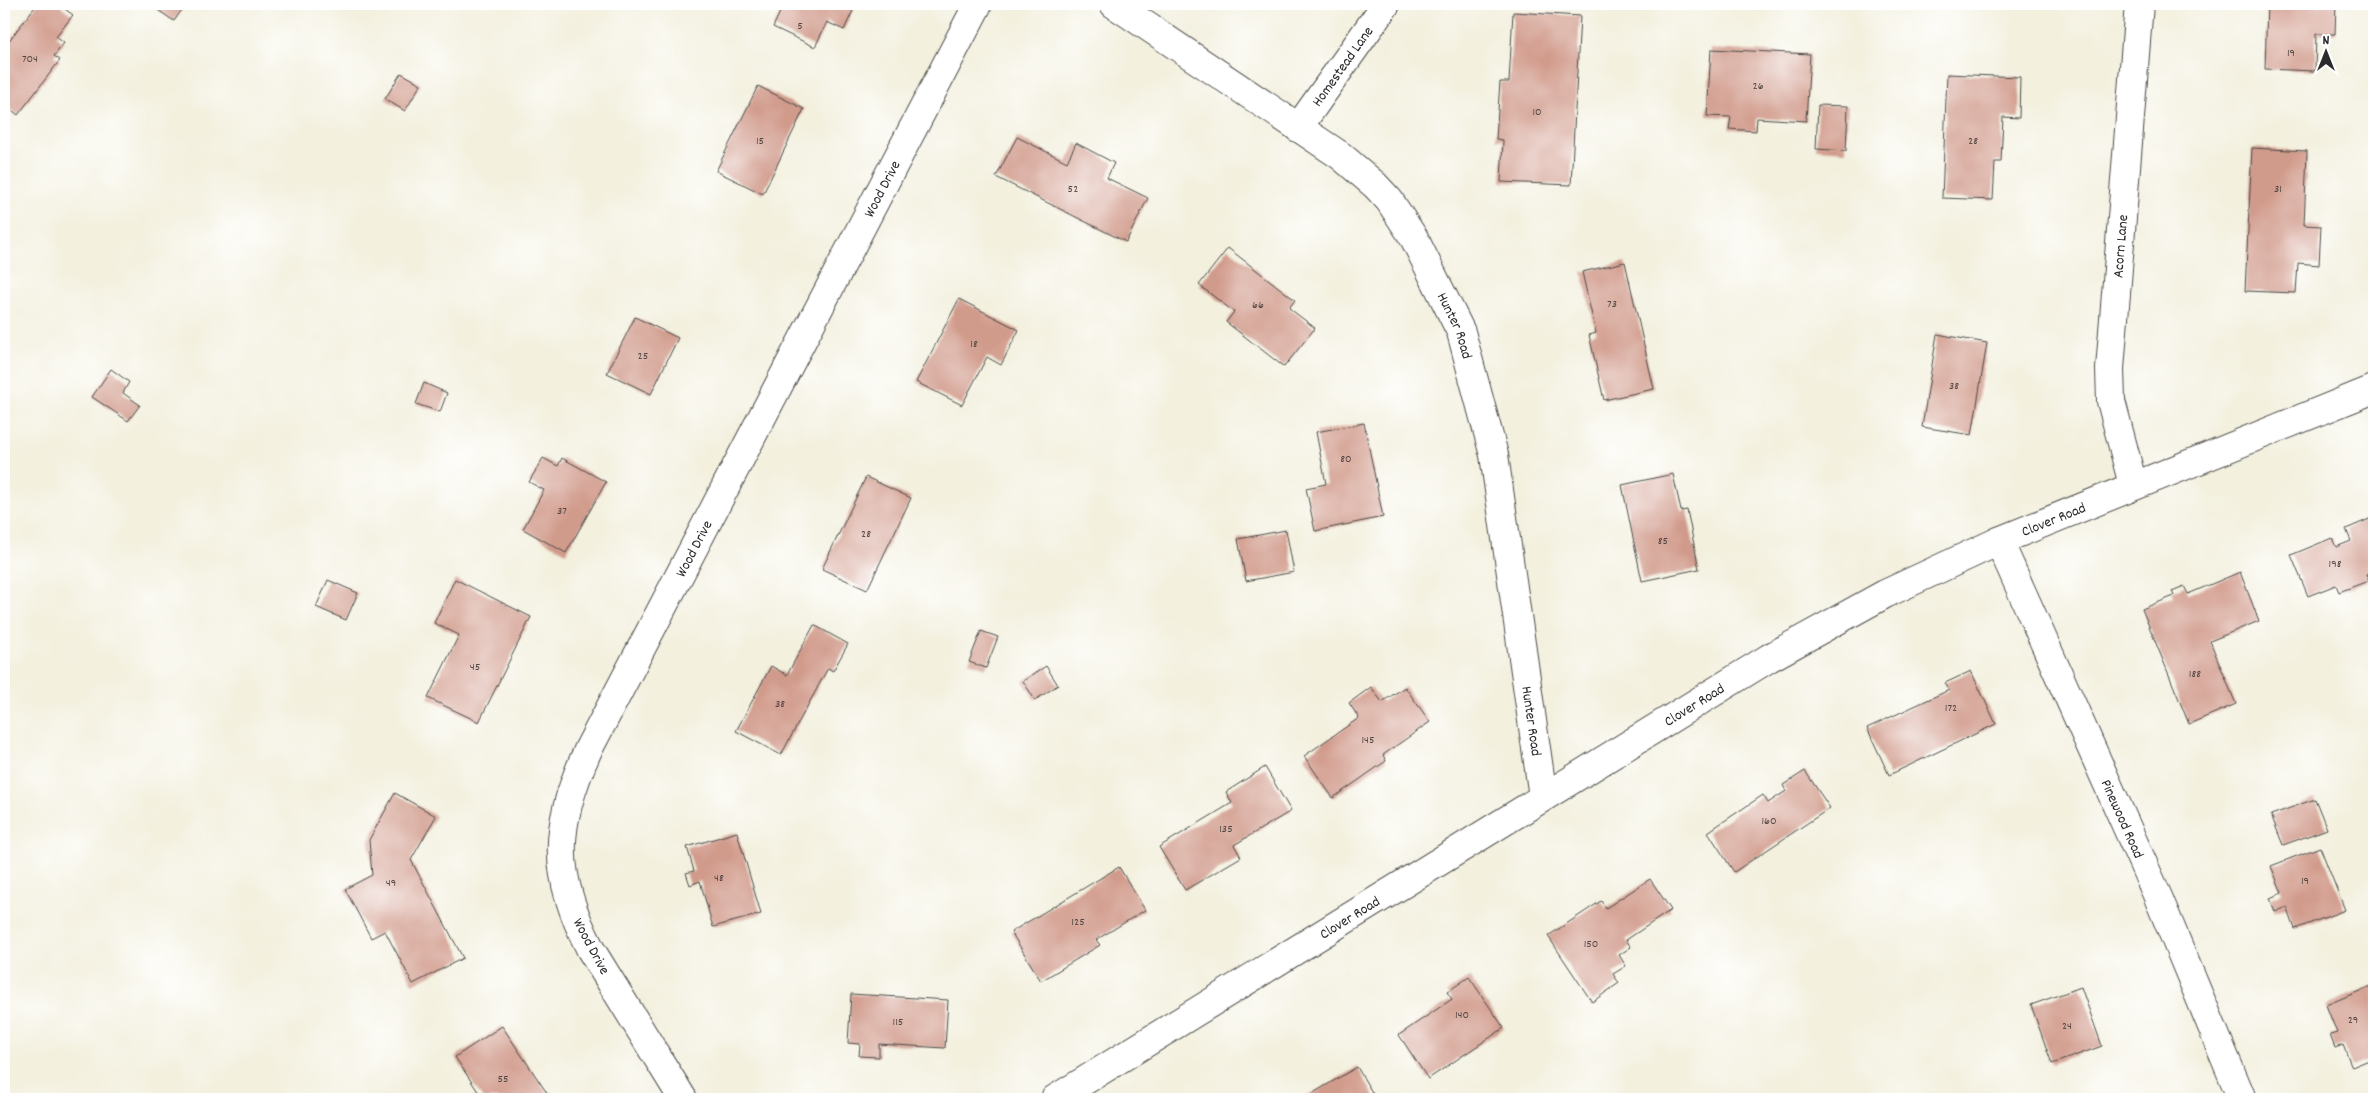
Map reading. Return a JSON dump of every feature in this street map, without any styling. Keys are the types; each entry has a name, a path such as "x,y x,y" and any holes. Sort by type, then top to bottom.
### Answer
{"street":[{"name":"Wood Drive","path":"684,1099 591,950 579,927 567,889 560,851 567,807 579,770 593,741 978,4"},
{"name":"Hunter Road","path":"1114,4 1342,156 1389,200 1414,238 1462,332 1494,455 1543,797"},
{"name":"Homestead Lane","path":"1298,128 1386,4"},
{"name":"Acorn Lane","path":"2133,485 2111,401 2110,369 2139,4"},
{"name":"Clover Road","path":"1055,1099 1769,658 1885,594 1998,541 2374,389"},
{"name":"Pinewood Road","path":"1998,541 2158,896 2242,1099"}],"building":[{"path":"37,4 58,4 73,15 56,37 64,43 54,56 60,60 18,115 4,104 4,38 8,42"},
{"path":"149,4 186,4 174,21"},
{"path":"784,4 856,4 844,30 827,22 815,47 773,27"},
{"path":"2267,4 2336,4 2335,34 2316,34 2315,71 2265,69"},
{"path":"1513,12 1580,16 1571,185 1501,182 1503,140 1496,139 1500,82 1509,82"},
{"path":"1711,49 1810,54 1806,121 1757,118 1756,131 1729,129 1731,117 1707,116"},
{"path":"401,73 421,84 405,111 385,99"},
{"path":"1947,74 2020,77 2019,118 2003,117 2001,162 1995,162 1993,200 1942,198"},
{"path":"758,86 804,109 763,194 716,171"},
{"path":"1818,105 1848,106 1846,151 1816,149"},
{"path":"1017,137 1067,162 1076,143 1114,163 1107,178 1148,198 1126,242 996,177"},
{"path":"2252,148 2307,151 2304,225 2321,226 2319,265 2298,263 2296,293 2245,291"},
{"path":"1228,248 1295,300 1289,308 1315,328 1284,367 1226,322 1234,312 1199,285"},
{"path":"1625,262 1654,389 1604,400 1589,335 1596,333 1582,272"},
{"path":"959,299 1019,330 1001,365 987,357 962,405 916,382"},
{"path":"635,317 678,338 651,394 607,373"},
{"path":"1937,334 1987,343 1972,435 1922,427"},
{"path":"111,369 129,382 123,393 140,405 128,421 92,397"},
{"path":"424,383 447,393 440,412 416,404"},
{"path":"1364,423 1383,517 1315,531 1306,488 1326,484 1316,432"},
{"path":"543,458 558,466 562,458 606,482 566,553 523,529 544,490 529,482"},
{"path":"1673,474 1681,511 1687,510 1699,569 1642,581 1622,485"},
{"path":"866,477 911,498 867,590 822,569"},
{"path":"2374,517 2374,572 2366,575 2368,581 2339,592 2336,585 2308,596 2291,555 2332,538 2336,547 2351,541 2346,529"},
{"path":"1286,530 1294,572 1246,581 1238,539"},
{"path":"2240,572 2259,621 2210,641 2236,704 2189,724 2142,609 2174,596 2172,591 2184,586 2188,594"},
{"path":"455,579 531,617 479,722 428,698 459,635 434,623"},
{"path":"328,580 358,593 346,620 316,607"},
{"path":"814,625 848,644 833,671 828,668 781,755 736,731 771,666 787,675"},
{"path":"981,631 998,637 986,668 969,662"},
{"path":"1046,666 1058,685 1035,700 1023,681"},
{"path":"1971,671 1996,724 1889,775 1867,728 1949,690 1945,683"},
{"path":"1371,687 1382,702 1405,687 1430,722 1383,755 1386,761 1333,798 1304,756 1359,718 1349,703"},
{"path":"1265,767 1291,811 1234,845 1241,857 1185,890 1159,847 1232,803 1226,792"},
{"path":"1805,771 1830,808 1734,872 1708,832 1763,795 1768,803 1786,791 1783,785"},
{"path":"395,793 436,816 411,860 463,958 413,984 385,931 371,938 345,889 372,875 369,840"},
{"path":"2315,799 2327,829 2283,845 2271,815"},
{"path":"737,832 761,914 713,927 700,881 690,885 686,873 694,871 687,847"},
{"path":"2320,847 2345,910 2295,929 2287,907 2275,912 2270,898 2282,893 2271,866"},
{"path":"1119,867 1145,910 1096,940 1100,945 1041,981 1011,932"},
{"path":"1650,879 1671,910 1626,940 1631,947 1619,955 1626,966 1613,974 1619,983 1592,1002 1548,936 1601,901 1606,908"},
{"path":"1469,977 1504,1028 1428,1079 1399,1035 1452,999 1447,992"},
{"path":"2374,985 2374,1058 2352,1067 2343,1045 2335,1048 2330,1035 2337,1033 2326,1005"},
{"path":"2081,987 2102,1046 2052,1064 2031,1005"},
{"path":"851,994 948,1000 945,1048 879,1044 879,1057 859,1056 860,1044 848,1043"},
{"path":"502,1026 551,1099 483,1099 455,1057"},
{"path":"1357,1067 1376,1099 1303,1099"}]}
